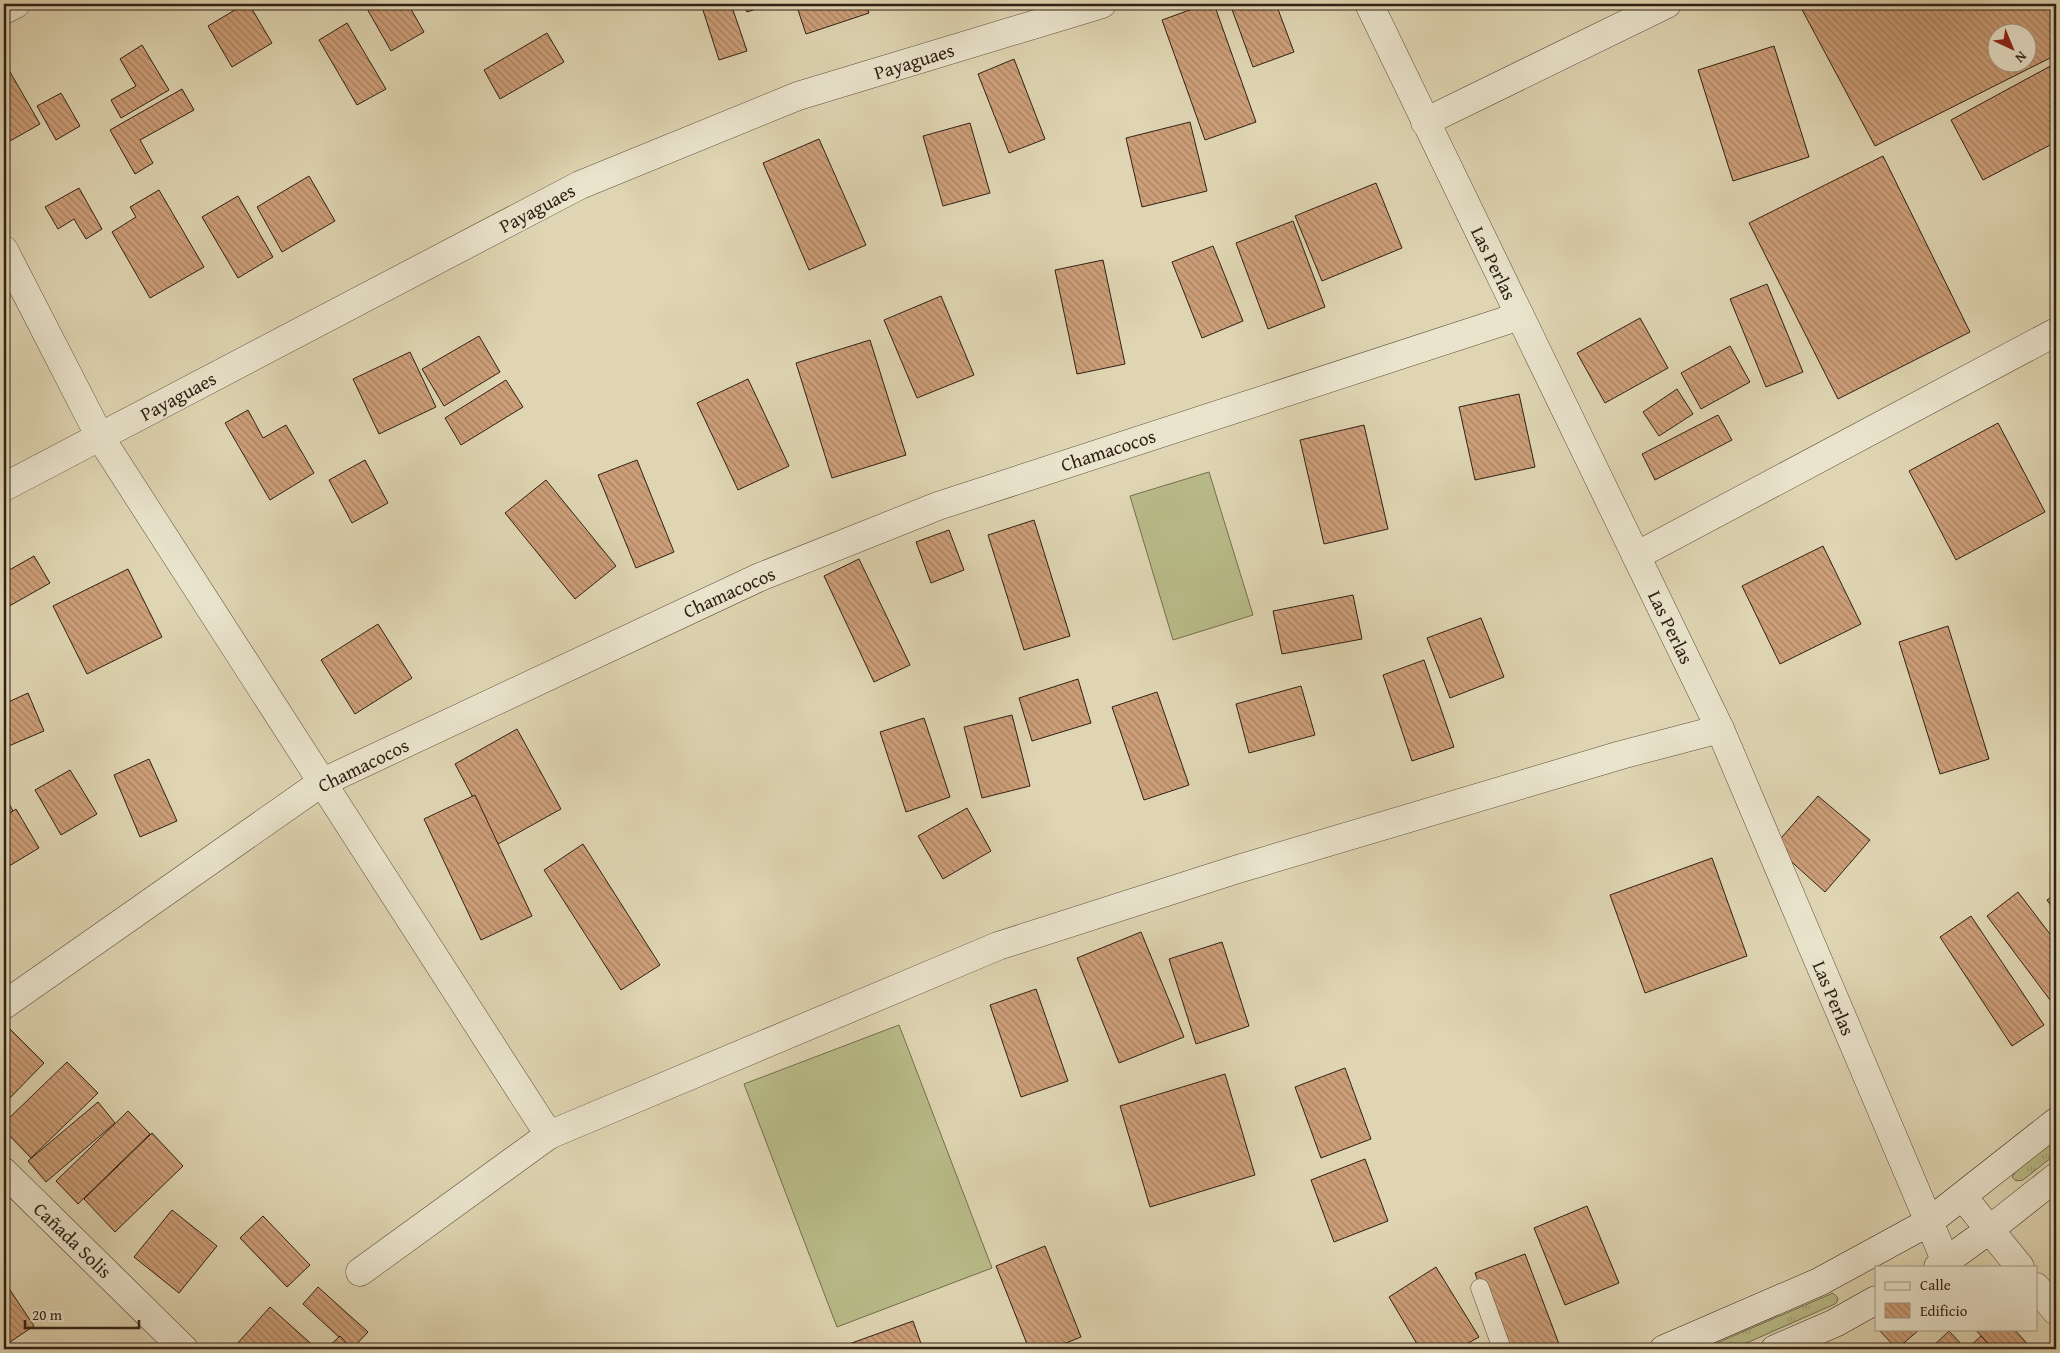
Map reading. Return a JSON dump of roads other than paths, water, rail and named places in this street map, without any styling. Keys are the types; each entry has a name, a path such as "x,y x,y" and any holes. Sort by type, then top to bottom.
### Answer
{"street":[{"path":"4,10 16,4"},
{"name":"Payaguaes","path":"4,487 580,185 798,96 1102,4"},
{"name":"Las Perlas","path":"1368,4 1720,729 1929,1222 1942,1264"},
{"path":"1425,122 1667,4"},
{"path":"4,250 100,437 549,1135"},
{"name":"Chamacocos","path":"4,1005 321,783 760,577 938,506 1520,316"},
{"path":"1636,556 2056,332"},
{"path":"360,1272 549,1135 998,946 1238,869 1621,755 1720,729"},
{"path":"1664,1349 1819,1282 1929,1222 2056,1122"},
{"name":"Cañada Solis","path":"4,1172 184,1349"},
{"path":"1942,1264 2056,1177"},
{"path":"1963,1197 2019,1266"},
{"path":"2038,1289 2056,1311"},
{"path":"1775,1349 1835,1323 1875,1301"}],"lane":[{"path":"1480,1288 1502,1349"}]}
